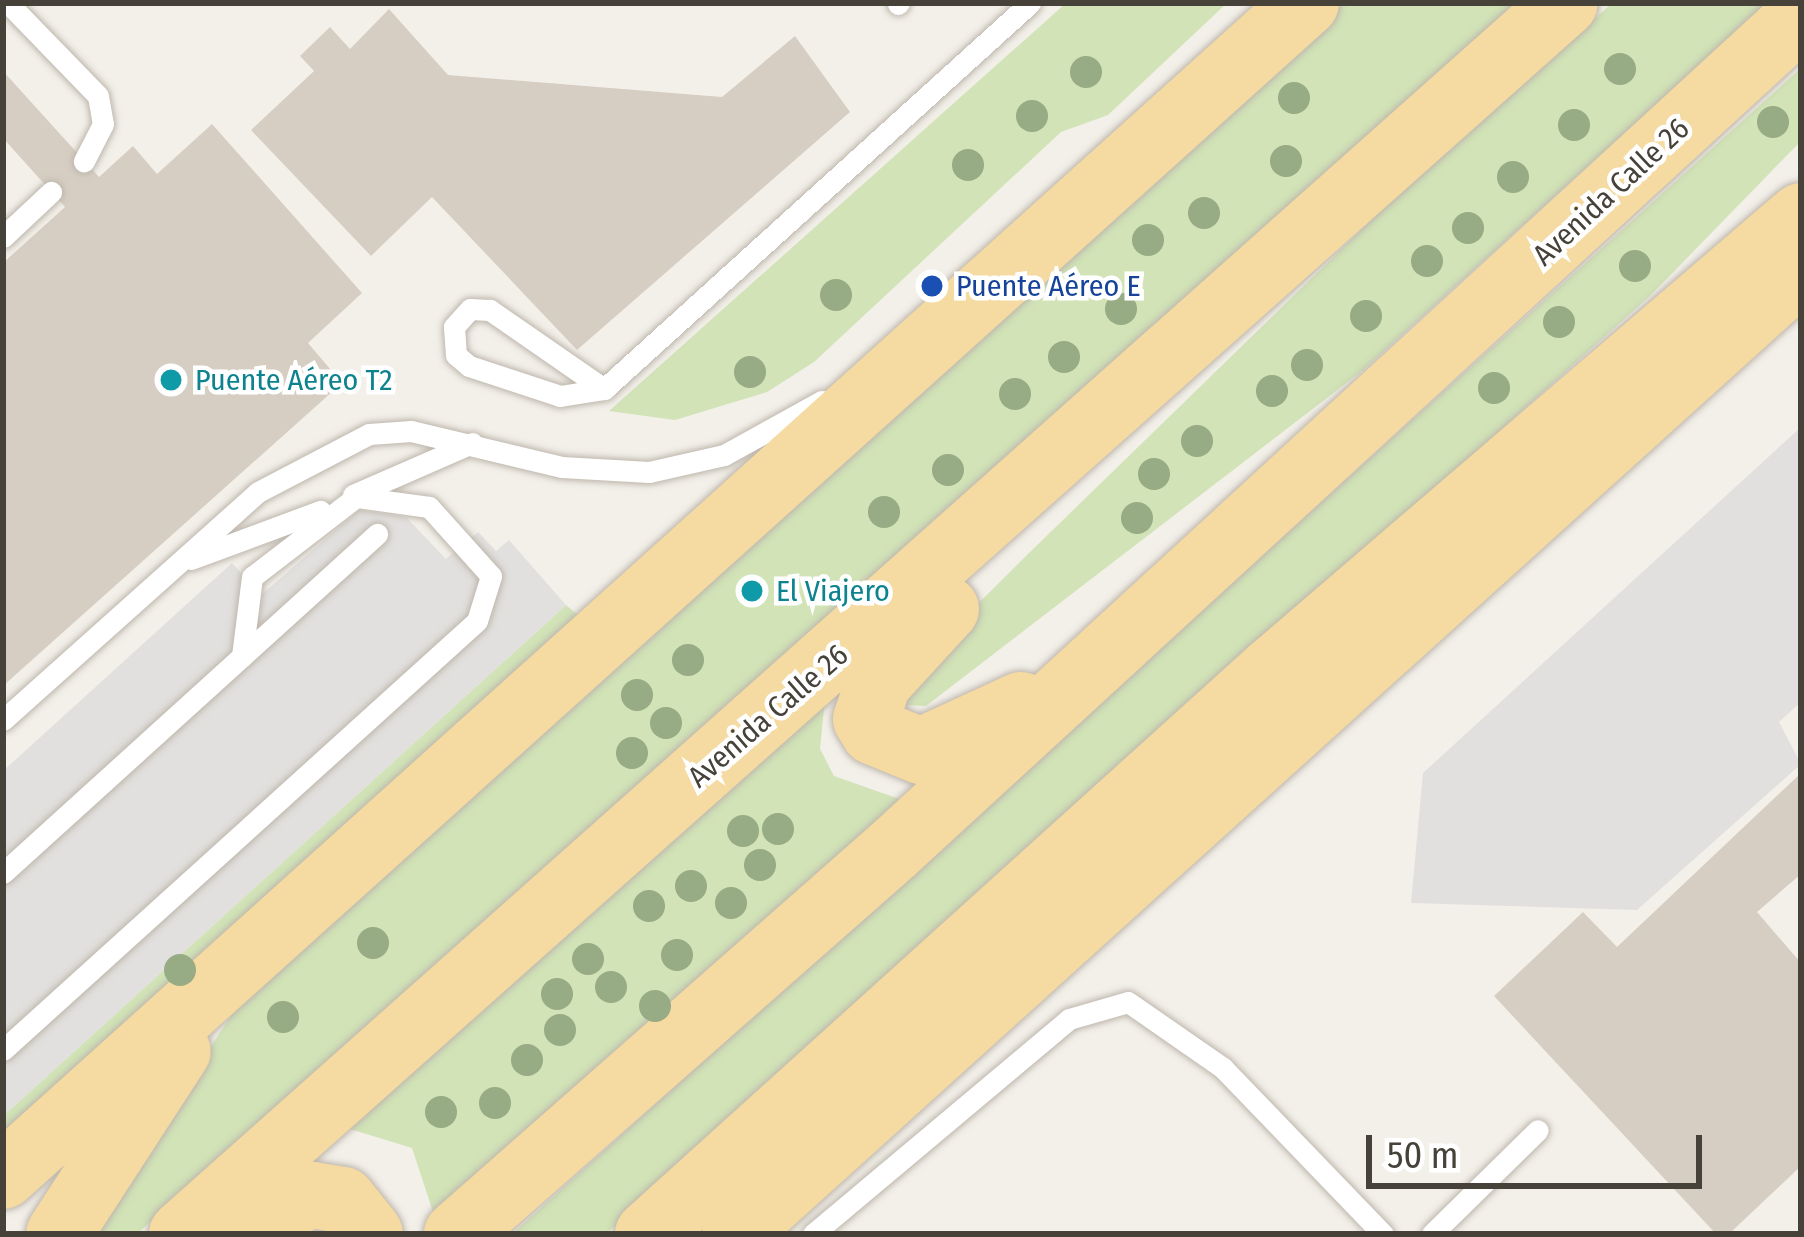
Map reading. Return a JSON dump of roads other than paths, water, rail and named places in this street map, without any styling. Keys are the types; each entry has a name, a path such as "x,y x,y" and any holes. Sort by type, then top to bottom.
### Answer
{"main road":[{"path":"3,1176 1306,3"},
{"name":"Avenida Calle 26","path":"182,1234 1565,3"},
{"name":"Avenida Calle 26","path":"457,1234 1093,665 1801,16"},
{"path":"1629,356 1801,185"},
{"path":"647,1234 1629,356 1801,216"},
{"path":"735,1234 1801,270"},
{"path":"1093,665 921,751 884,742 866,718 878,683 1226,307"},
{"path":"59,1234 223,982"},
{"path":"215,1234 312,1195 344,1200 370,1234"}],"lane":[{"path":"8,3 98,96 103,124 84,161"},
{"path":"604,389 490,310 470,309 454,327 456,355 469,366 560,396 604,389 1030,3"},
{"path":"3,237 51,192"},
{"path":"3,720 258,492 336,447 411,431 479,441 605,472 699,462 939,338"},
{"path":"175,565 336,505 407,465 479,441"},
{"path":"3,1050 466,632 493,588 461,536 429,507 398,496 336,505 253,577 242,656"},
{"path":"3,873 377,534"},
{"path":"813,1234 1069,1018 1127,1002 1223,1067 1383,1234"},
{"path":"1432,1234 1538,1130"}],"place":[{"name":"Puente Aéreo E","path":"932,286"},
{"name":"Puente Aéreo T2","path":"171,380"},
{"name":"El Viajero","path":"752,591"}]}
